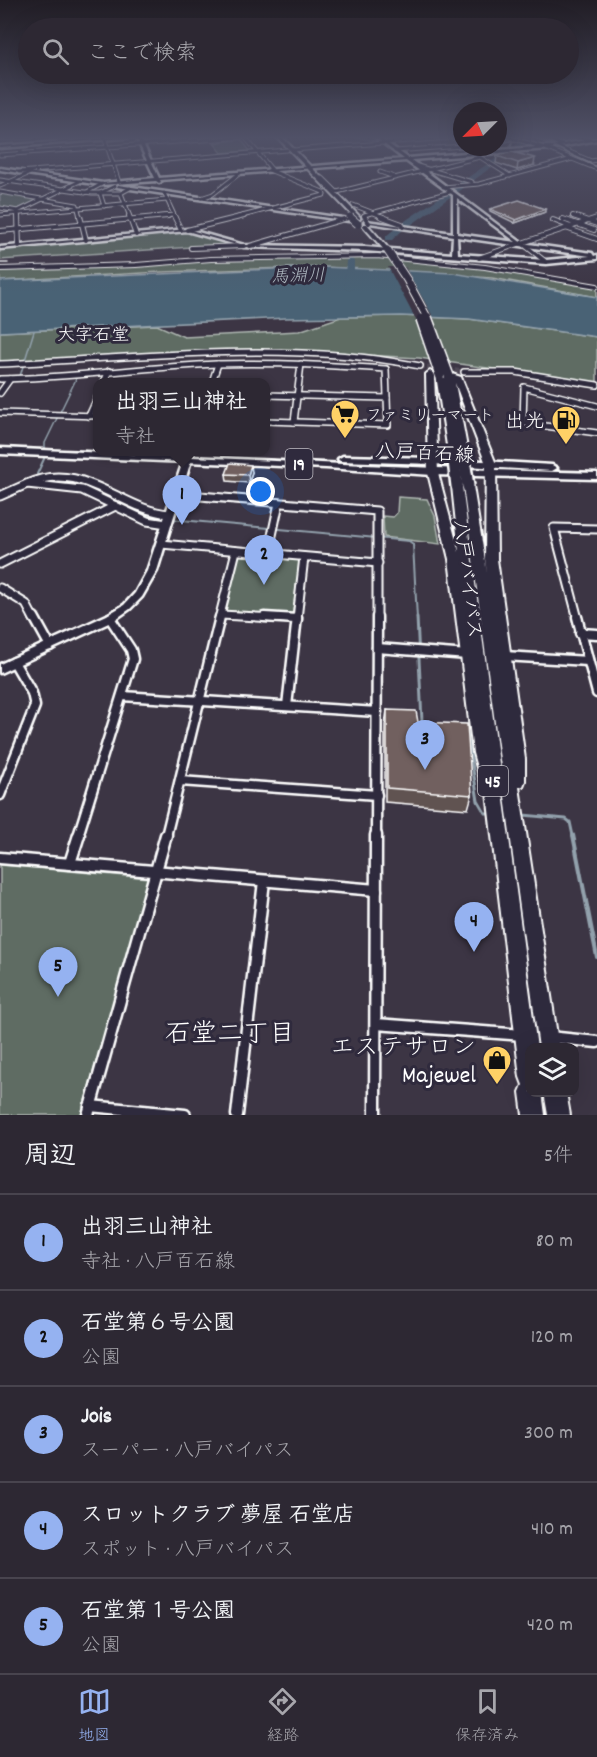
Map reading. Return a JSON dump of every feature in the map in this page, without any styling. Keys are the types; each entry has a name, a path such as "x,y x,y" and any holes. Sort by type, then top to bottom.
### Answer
{"highway":[{"path":"324,189 347,218 363,222"},
{"path":"330,189 363,222 416,293 447,350 432,466 455,559 480,753 498,822"},
{"path":"383,249 406,288 443,373 492,469 491,559 517,759 516,818"},
{"name":"八戸バイパス","path":"443,373 458,452 498,822 526,1043"},
{"name":"八戸バイパス","path":"462,486 516,818 548,1042"},
{"path":"532,1097 534,1115"},
{"path":"556,1097 559,1115"}],"main road":[{"path":"0,446 93,450"},
{"name":"八戸百石線","path":"0,451 93,453"},
{"name":"八戸百石線","path":"211,456 597,476"},
{"name":"八戸百石線","path":"492,469 597,471"}],"street":[{"path":"63,189 100,194 121,193 128,189"},
{"path":"0,208 18,212 63,189"},
{"path":"85,192 91,189"},
{"path":"100,194 108,189"},
{"path":"137,189 347,218"},
{"path":"162,189 174,215 184,230 247,246 347,218"},
{"path":"201,198 219,189"},
{"path":"0,248 184,230 324,195 323,192 316,189"},
{"path":"334,189 337,192 349,189"},
{"path":"446,189 546,262"},
{"path":"0,192 75,204 79,208 86,240"},
{"path":"121,193 136,235"},
{"path":"100,194 104,206"},
{"path":"452,194 364,215 363,222 597,257"},
{"path":"452,194 456,235 455,256"},
{"path":"0,215 167,201"},
{"path":"353,205 402,224 403,227"},
{"path":"18,212 19,246"},
{"path":"0,231 174,215"},
{"path":"573,216 597,224"},
{"path":"479,258 597,218"},
{"path":"563,219 594,230"},
{"path":"553,220 597,239"},
{"path":"192,248 247,246 546,262 597,257"},
{"path":"0,268 136,265 203,260 401,257 485,267 597,286"},
{"path":"0,364 258,352 370,356 443,373 515,372 597,385"},
{"path":"213,378 218,364"},
{"path":"0,380 61,378 108,371 218,364 301,364 386,369 388,425 270,421"},
{"path":"294,422 301,364"},
{"path":"105,378 108,371"},
{"path":"0,393 10,379"},
{"path":"597,406 524,387 523,423 597,433"},
{"path":"270,395 387,398"},
{"path":"89,416 93,407"},
{"path":"0,413 93,416"},
{"path":"0,669 110,618 127,607 147,584 189,456"},
{"path":"0,496 42,477 91,482 168,519"},
{"path":"27,484 82,490 147,521 168,519"},
{"path":"176,494 377,511 375,1115"},
{"path":"268,554 279,503"},
{"path":"0,564 115,506"},
{"path":"597,529 554,528 597,693"},
{"path":"161,544 378,563"},
{"path":"185,1115 89,1111 157,871 236,550"},
{"path":"286,706 304,557"},
{"path":"0,588 26,604 50,645"},
{"path":"220,615 297,620"},
{"path":"70,863 133,659 131,650 110,618"},
{"path":"580,633 597,634"},
{"path":"377,648 468,654"},
{"path":"503,656 588,661"},
{"path":"0,795 34,706 32,693 14,662"},
{"path":"122,696 377,712"},
{"path":"180,781 377,795"},
{"path":"0,858 376,890"},
{"path":"237,1115 264,880"},
{"path":"376,1024 525,1035 548,1042 597,1042"}],"shaded area":[{"path":"0,193 38,200 18,209 0,207"},
{"path":"185,231 236,244 0,260 0,249"},
{"path":"378,257 485,268 597,287 597,297 492,278 323,267 161,272 0,281 0,269 242,259"},
{"path":"401,316 469,319 597,337 597,384 419,358 292,351 0,363 0,332 157,325 184,337 299,331 341,317"},
{"path":"398,497 427,499 435,516 440,544 384,537 383,516 393,517 397,513"},
{"path":"239,554 300,559 292,617 225,612"},
{"path":"0,865 149,878 81,1115 0,1115"}],"water":[{"name":"馬淵川","path":"323,267 453,273 597,297 597,337 469,319 401,316 286,318 0,332 0,281"}],"pier":[{"path":"388,267 405,267 435,320 416,320"}],"building":[{"path":"519,200 545,209 516,220 490,209"},
{"path":"230,463 251,465 248,475 226,474"},
{"path":"387,710 416,711 418,722 467,724 472,795 387,788"}],"waterway":[{"path":"405,225 449,195"},
{"path":"389,238 400,229"},
{"path":"349,288 350,261"},
{"path":"20,376 34,331"},
{"path":"45,448 45,443 77,377"},
{"path":"39,478 37,474 44,459 45,448"},
{"path":"43,482 88,486"},
{"path":"93,489 151,517 165,518"},
{"path":"170,519 409,541 413,544 417,619"},
{"path":"417,617 422,722"},
{"path":"467,733 478,801 485,813 490,813"},
{"path":"523,815 566,819 570,822 573,836"},
{"path":"573,835 597,957"}],"tunnel":[{"path":"420,366 464,372"}],"railway":[{"path":"0,263 8,263"}],"place":[{"name":"ファミリーマート","path":"345,440"},
{"name":"出光","path":"566,446"},
{"name":"出羽三山神社","path":"182,525"},
{"name":"石堂第６号公園","path":"264,585"},
{"name":"Jois","path":"425,770"},
{"name":"スロットクラブ 夢屋 石堂店","path":"474,952"},
{"name":"石堂第１号公園","path":"58,997"},
{"name":"エステサロン Majewel","path":"497,1086"}],"district":[{"name":"大字石堂","path":"93,334"},
{"name":"石堂二丁目","path":"230,1032"}]}
